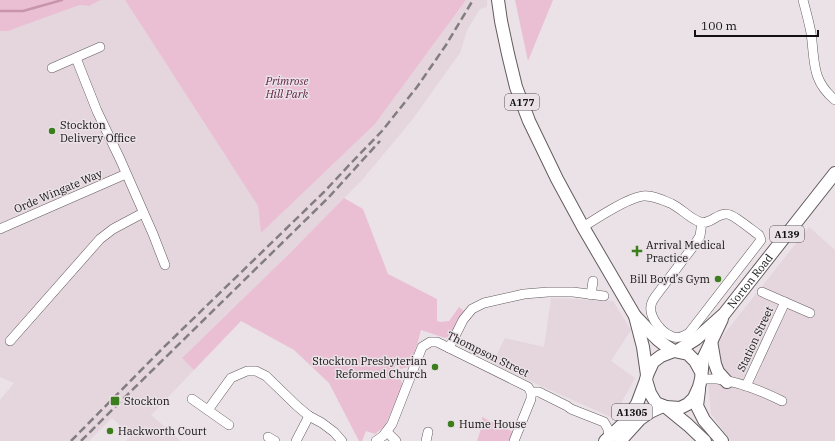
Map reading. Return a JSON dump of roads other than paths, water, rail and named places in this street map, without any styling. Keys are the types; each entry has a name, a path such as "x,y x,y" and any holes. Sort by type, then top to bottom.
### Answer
{"main road":[{"name":"A177","path":"498,0 501,21 516,87 529,121 557,179 635,316 656,339 665,346 676,351"},
{"name":"Norton Road","path":"647,378 653,362 661,356 676,351 696,340 724,314 835,173"},
{"name":"Norton Road","path":"665,407 680,408 688,404 694,398 701,379 703,359 724,314"},
{"name":"A177","path":"635,316 643,347 647,378"},
{"path":"711,342 718,372 727,382"},
{"path":"676,351 688,354 695,361 701,379 698,406 704,420 722,441"},
{"path":"647,378 650,393 656,403 665,407"},
{"name":"A1305","path":"611,440 638,404 647,378"},
{"name":"A1305","path":"611,440 626,436 640,419 650,412 665,407 705,441"}],"street":[{"path":"803,0 811,32 817,76 824,90 835,100"},
{"path":"52,68 100,47"},
{"path":"76,58 97,111 165,265"},
{"name":"Orde Wingate Way","path":"0,229 126,174"},
{"path":"583,227 630,200 643,196 660,198 677,206 692,219 702,222 707,222 727,213 759,235 761,240 689,333 684,337 677,338 664,331 655,322 651,314 651,305 655,297 700,236 702,222"},
{"path":"10,341 100,239 113,228 143,213"},
{"path":"591,294 593,281"},
{"path":"449,348 463,320 472,309 484,303 524,294 548,292 573,292 604,296"},
{"name":"Station Street","path":"762,292 810,313"},
{"name":"Station Street","path":"746,386 785,302"},
{"name":"Thompson Street","path":"387,432 392,424 422,347 430,342 437,342 528,386 531,392 539,392 571,409 604,422 611,440"},
{"path":"208,410 232,378 247,371 256,371 266,376 297,406 309,416 334,432 342,441"},
{"name":"Station Street","path":"701,379 717,379 746,386 782,401"},
{"path":"514,441 531,399 531,392"},
{"path":"192,399 229,425"},
{"path":"296,441 309,416"},
{"path":"376,441 387,432 396,441"}],"waterway":[{"path":"0,11 23,11 62,0"}],"railway":[{"path":"71,441 163,348 324,192 382,131 417,87 446,45 473,0"},
{"path":"81,441 329,197 380,141"}],"place":[{"name":"Stockton Delivery Office","path":"52,131"},
{"name":"Arrival Medical Practice","path":"637,251"},
{"name":"Bill Boyd’s Gym","path":"718,279"},
{"name":"Stockton Presbyterian Reformed Church","path":"435,367"},
{"name":"Stockton","path":"115,401"},
{"name":"Hume House","path":"451,424"},
{"name":"Hackworth Court","path":"110,431"}],"park label":[{"name":"Primrose Hill Park","path":"287,87"}]}
